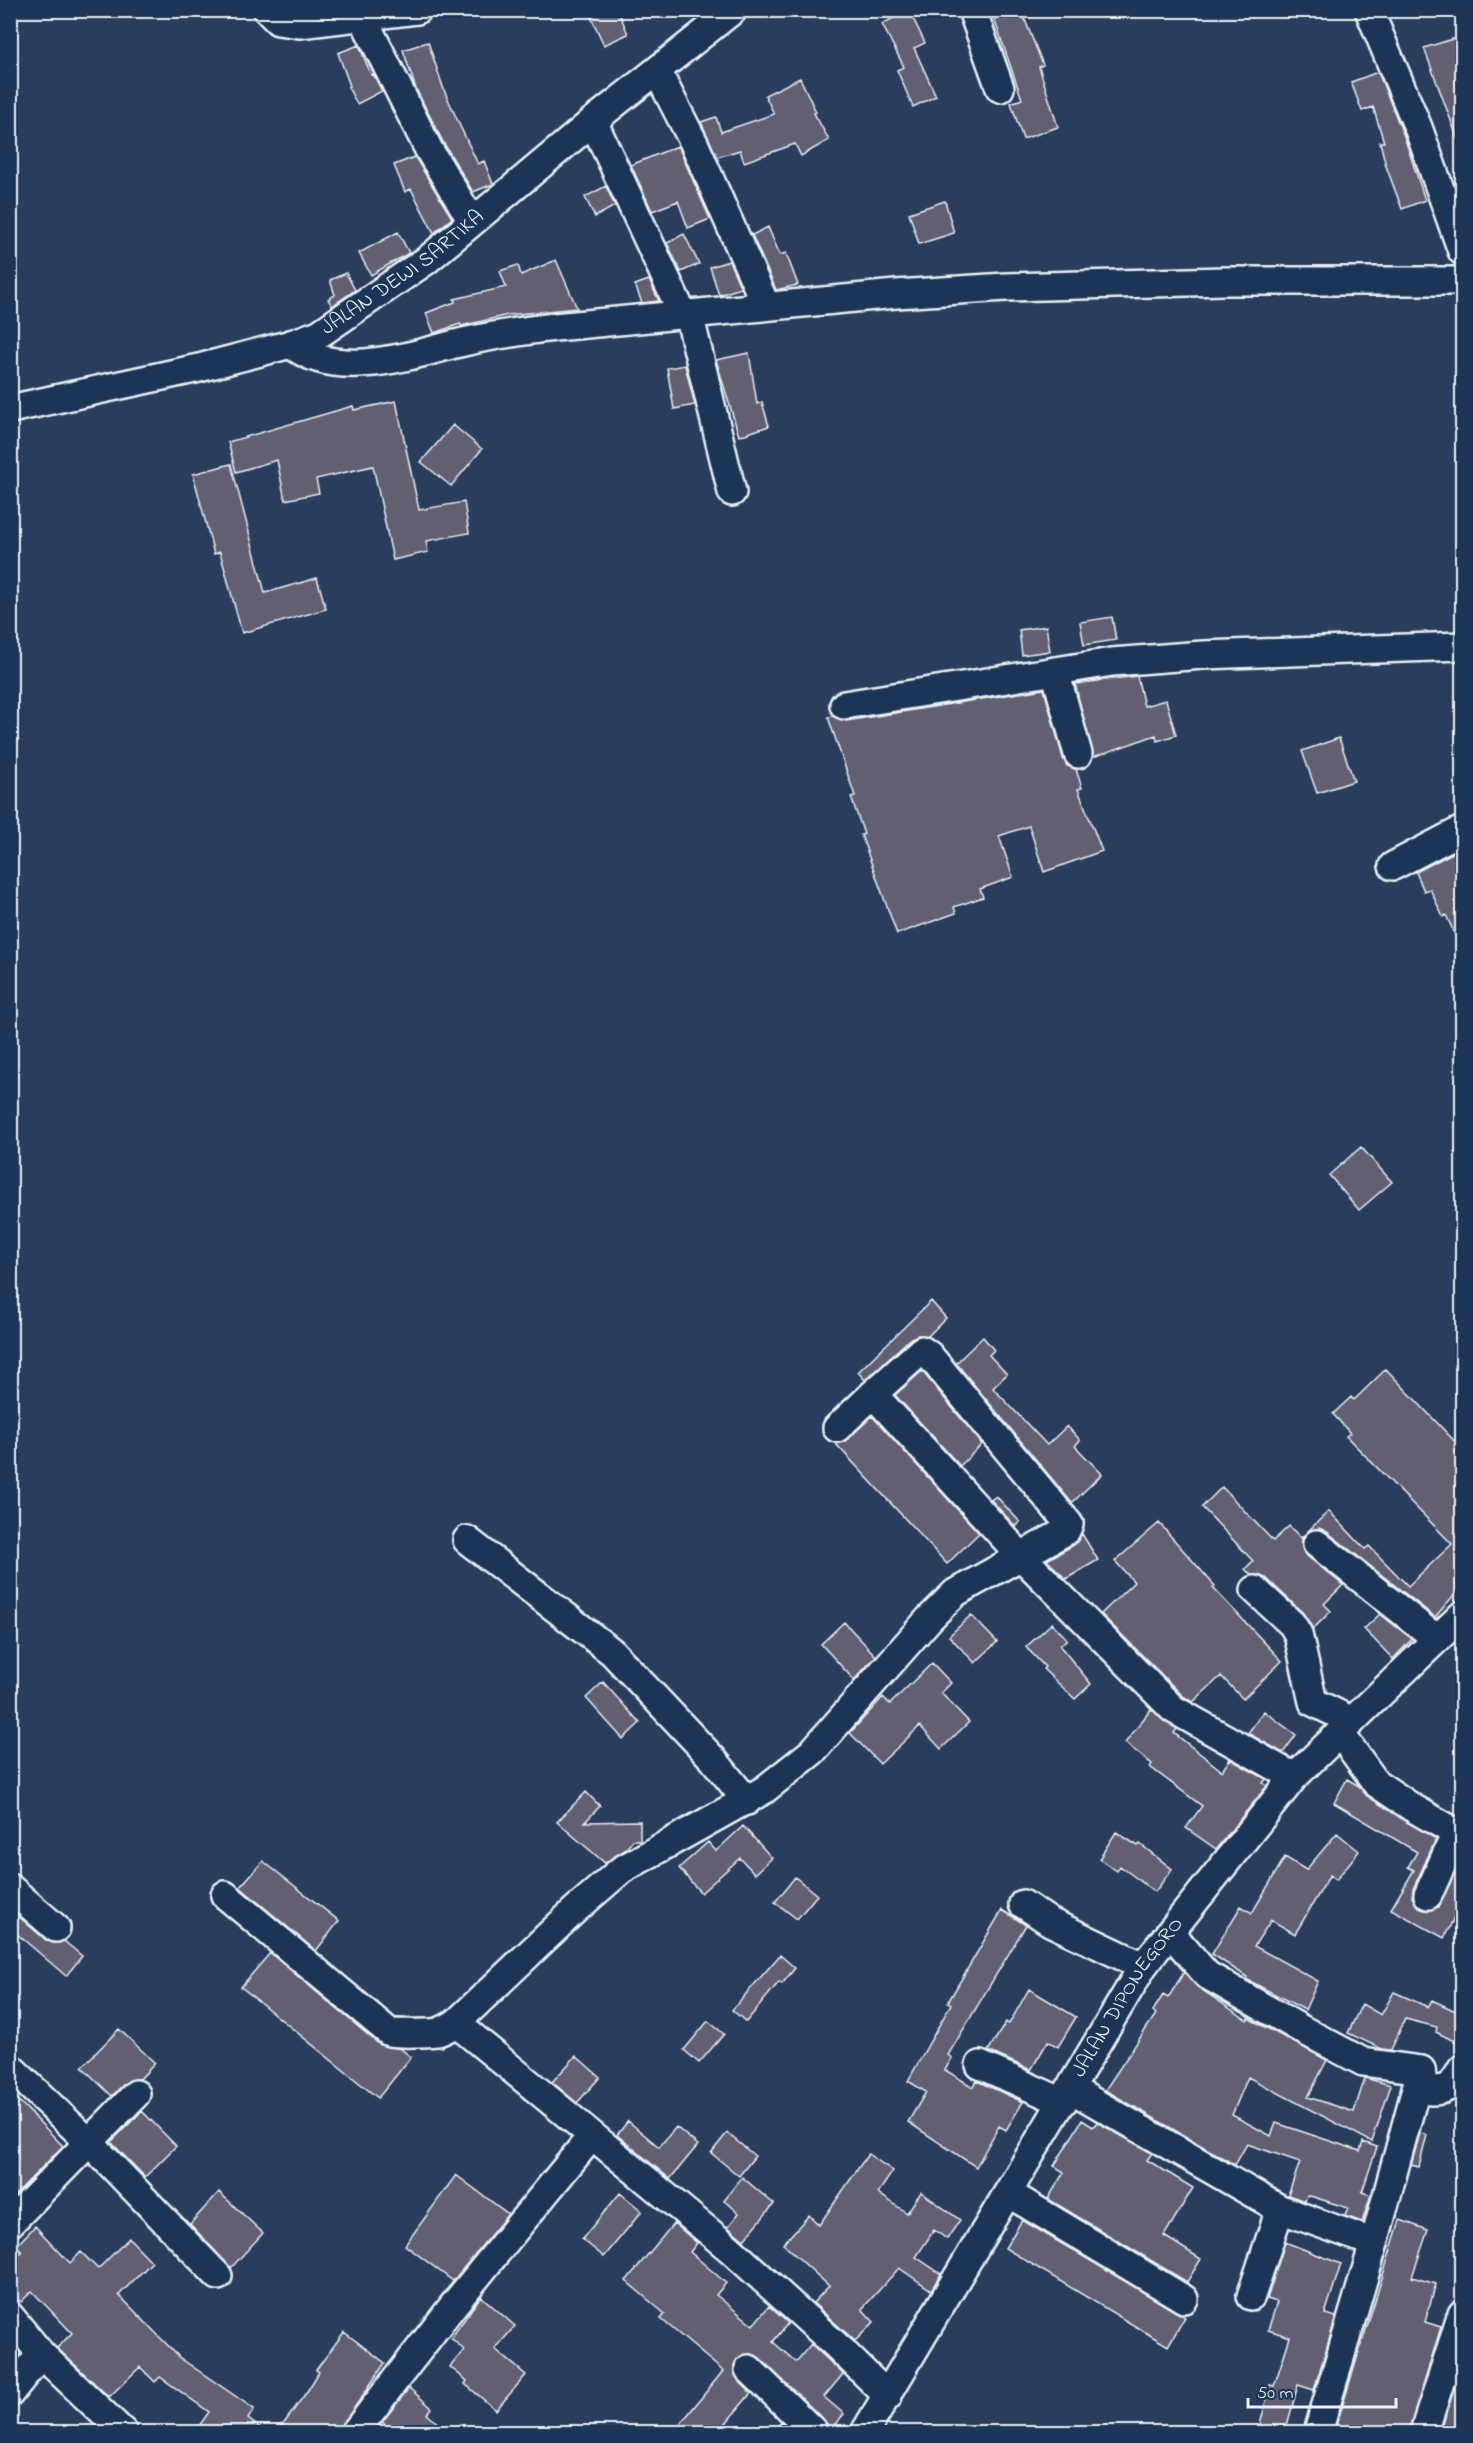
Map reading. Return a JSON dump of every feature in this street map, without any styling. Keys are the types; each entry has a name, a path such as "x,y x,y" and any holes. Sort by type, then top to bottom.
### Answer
{"street":[{"path":"267,10 278,21 287,23 363,18 417,10"},
{"name":"JALAN DEWI SARTIKA","path":"10,409 291,345 319,334 427,260 593,121 733,10"},
{"path":"972,10 1000,88"},
{"path":"1369,10 1419,130 1462,250"},
{"path":"363,18 425,141 472,221"},
{"path":"657,71 694,143 766,306"},
{"path":"593,121 686,315 732,492"},
{"path":"291,345 310,357 329,361 375,362 530,330 907,293 1117,283 1462,281"},
{"path":"844,705 1112,662 1203,655 1462,646"},
{"path":"1055,670 1078,754"},
{"path":"1393,866 1462,830"},
{"path":"225,1895 389,2032 400,2035 418,2031 436,2033 456,2023 575,1910 621,1870 747,1801 812,1752 928,1619 955,1593 1066,1531 1070,1524 926,1352 917,1353 837,1428"},
{"path":"873,1394 1020,1555 1173,1709 1294,1777"},
{"path":"467,1540 612,1652 713,1759 747,1801"},
{"path":"1317,1544 1437,1639"},
{"path":"1255,1590 1292,1624 1298,1634 1313,1702 1346,1727 1376,1783 1459,1835 1428,1895"},
{"name":"JALAN DIPONEGORO","path":"865,2433 1143,1966 1294,1777 1462,1615"},
{"path":"10,1888 56,1928"},
{"path":"1023,1904 1050,1922 1143,1966"},
{"path":"1170,1932 1207,1975 1303,2030 1363,2062 1421,2070"},
{"path":"456,2023 729,2249 838,2347 888,2396"},
{"path":"980,2065 1067,2096 1280,2209 1374,2243"},
{"path":"10,2067 90,2143 218,2276"},
{"path":"1421,2070 1424,2090 1435,2092 1452,2086 1462,2069"},
{"path":"1318,2433 1374,2243 1421,2070"},
{"path":"10,2223 136,2094"},
{"path":"356,2433 452,2307 591,2137"},
{"path":"1008,2193 1184,2299"},
{"path":"1251,2296 1280,2209"},
{"path":"10,2316 41,2354 115,2430"},
{"path":"1424,2433 1460,2328"},
{"path":"10,2393 41,2354"},
{"path":"749,2369 814,2433"}],"building":[{"path":"607,10 618,10 628,34 604,45 591,17"},
{"path":"909,10 925,43 914,48 936,96 913,107 897,70 904,67 882,24"},
{"path":"991,10 1021,10 1043,65 1039,67 1058,127 1023,139 1011,103 1022,99"},
{"path":"1462,36 1462,144 1460,145 1424,48"},
{"path":"428,42 444,90 460,126 478,164 484,161 493,184 473,192 443,142 416,89 403,50"},
{"path":"359,45 371,75 373,74 382,91 357,104 348,87 350,86 338,53"},
{"path":"1378,72 1404,136 1425,200 1402,209 1386,166 1380,142 1384,142 1373,107 1362,111 1351,82"},
{"path":"800,78 816,112 814,113 829,140 801,156 795,144 744,162 740,150 717,157 701,122 716,117 721,132 774,114 765,95"},
{"path":"678,146 710,219 688,228 678,201 652,211 631,165"},
{"path":"415,157 452,218 434,233 411,189 405,192 394,165"},
{"path":"606,186 615,206 595,217 585,197"},
{"path":"945,201 954,233 919,244 909,213"},
{"path":"768,227 780,255 786,253 798,285 776,290 752,235"},
{"path":"398,232 409,253 371,275 359,253"},
{"path":"684,234 699,264 681,272 667,243"},
{"path":"556,260 577,308 508,315 461,326 460,324 434,333 426,313 455,302 454,299 506,287 500,271 518,265 521,275"},
{"path":"729,261 741,288 719,295 710,267"},
{"path":"346,273 355,290 332,306 328,299 335,295 330,280"},
{"path":"649,280 659,301 642,303 635,285"},
{"path":"749,353 757,404 762,402 769,426 739,436 716,360"},
{"path":"685,365 695,405 674,409 667,368"},
{"path":"396,401 419,510 464,502 469,533 426,541 428,552 393,560 373,466 316,479 319,493 285,500 277,460 236,472 228,442 353,406 354,410"},
{"path":"453,425 482,449 451,486 421,462"},
{"path":"231,464 265,593 317,578 326,609 242,633 220,552 214,554 193,474"},
{"path":"1112,617 1116,640 1084,645 1080,622"},
{"path":"1046,626 1050,651 1022,655 1019,630"},
{"path":"1137,676 1144,706 1166,700 1176,735 1157,741 1156,735 1093,757 1075,684"},
{"path":"1044,689 1063,758 1067,766 1076,769 1082,788 1078,789 1102,851 1044,872 1029,826 999,836 1013,877 980,889 983,897 954,907 956,913 897,934 861,835 864,834 851,797 855,796 828,717 832,716 846,721"},
{"path":"1339,738 1354,781 1317,793 1302,751"},
{"path":"1462,848 1462,950 1446,915 1443,917 1430,889 1424,891 1416,872"},
{"path":"1361,1147 1392,1182 1359,1210 1329,1175"},
{"path":"931,1301 946,1318 928,1336 918,1335 911,1338 865,1380 858,1372"},
{"path":"983,1337 994,1350 989,1355 1007,1374 993,1388 1047,1445 1067,1426 1080,1440 1075,1446 1102,1474 1072,1503 956,1363"},
{"path":"1386,1369 1462,1449 1462,1586 1435,1617 1327,1532 1319,1528 1306,1533 1329,1511 1365,1549 1369,1546 1408,1586 1452,1544 1346,1436 1350,1433 1333,1414 1351,1397 1354,1400"},
{"path":"922,1371 982,1444 960,1466 895,1395"},
{"path":"872,1416 979,1533 947,1564 835,1443 848,1439"},
{"path":"1222,1487 1273,1541 1289,1526 1301,1538 1305,1534 1301,1542 1307,1556 1343,1585 1324,1604 1331,1611 1313,1629 1303,1613 1266,1578 1251,1575 1245,1569 1253,1561 1202,1507"},
{"path":"996,1496 1020,1522 1016,1527 991,1500"},
{"path":"1159,1523 1215,1586 1213,1588 1282,1661 1243,1699 1221,1676 1193,1702 1183,1696 1101,1614 1134,1582 1115,1561"},
{"path":"1082,1534 1098,1560 1066,1579 1047,1560 1074,1545"},
{"path":"1380,1614 1412,1639 1393,1659 1364,1629"},
{"path":"971,1615 997,1642 975,1663 949,1636"},
{"path":"844,1622 876,1656 854,1680 821,1644"},
{"path":"1052,1623 1067,1639 1060,1646 1091,1684 1075,1699 1043,1669 1045,1667 1026,1647"},
{"path":"932,1663 951,1683 941,1693 969,1722 941,1749 920,1726 880,1764 850,1733 883,1697 890,1704"},
{"path":"603,1682 640,1723 623,1739 586,1698"},
{"path":"1151,1709 1177,1729 1174,1733 1222,1771 1230,1759 1266,1779 1263,1783 1267,1786 1216,1849 1186,1828 1202,1806 1150,1767 1152,1764 1125,1743"},
{"path":"1264,1711 1296,1735 1283,1753 1248,1733"},
{"path":"1347,1779 1359,1786 1367,1796 1436,1839 1413,1889 1412,1897 1421,1909 1429,1911 1438,1907 1459,1864 1462,1866 1462,1902 1444,1938 1391,1909 1414,1870 1408,1867 1417,1852 1334,1803"},
{"path":"586,1792 600,1806 585,1822 640,1821 640,1840 633,1840 626,1849 605,1863 557,1822"},
{"path":"743,1826 772,1858 755,1874 740,1858 701,1893 679,1868 708,1842 716,1851"},
{"path":"1116,1832 1138,1846 1140,1844 1172,1869 1155,1892 1120,1866 1117,1871 1099,1859"},
{"path":"1337,1833 1359,1851 1336,1880 1330,1875 1295,1934 1271,1920 1254,1946 1318,1981 1305,2010 1246,1979 1247,1977 1212,1954 1241,1906 1252,1913 1285,1857 1306,1870"},
{"path":"263,1861 339,1921 316,1951 240,1887"},
{"path":"795,1877 817,1895 797,1919 775,1902"},
{"path":"10,1909 46,1940 54,1943 64,1941 82,1956 66,1976 10,1928"},
{"path":"1002,1910 1026,1925 948,2055 952,2058 945,2070 973,2087 977,2081 1023,2102 1006,2130 999,2126 976,2167 908,2122 926,2092 908,2081 951,2004 948,2002"},
{"path":"270,1953 379,2044 401,2049 411,2057 378,2098 241,1987"},
{"path":"780,1955 795,1968 782,1984 779,1982 746,2022 732,2010"},
{"path":"1184,1972 1199,1988 1247,2020 1248,2018 1327,2060 1308,2097 1354,2112 1365,2078 1391,2085 1372,2142 1248,2077 1232,2115 1271,2136 1276,2123 1360,2151 1363,2142 1377,2147 1362,2192 1371,2195 1362,2222 1345,2216 1348,2208 1307,2195 1305,2201 1288,2195 1300,2162 1247,2144 1235,2165 1105,2090 1156,2014 1153,2011 1163,1995 1168,1998"},
{"path":"1029,1989 1076,2017 1058,2047 1048,2041 1031,2070 988,2051 1006,2022 1009,2024"},
{"path":"1394,1992 1428,2007 1432,2000 1462,2014 1462,2045 1436,2032 1437,2027 1405,2019 1391,2050 1382,2049 1348,2033 1362,2004 1381,2015"},
{"path":"708,2021 724,2034 699,2063 684,2050"},
{"path":"119,2029 155,2063 140,2079 125,2083 112,2096 82,2067"},
{"path":"576,2056 600,2077 577,2103 552,2082"},
{"path":"20,2102 63,2146 10,2200 10,2111"},
{"path":"142,2111 176,2146 145,2177 111,2142"},
{"path":"1082,2120 1093,2127 1097,2122 1152,2153 1147,2160 1193,2188 1164,2236 1201,2259 1187,2282 1048,2199 1064,2172 1054,2166"},
{"path":"628,2121 659,2147 676,2127 698,2145 670,2179 617,2135"},
{"path":"727,2133 755,2156 739,2176 711,2153"},
{"path":"1420,2133 1427,2135 1419,2167 1411,2165"},
{"path":"868,2154 893,2171 878,2193 907,2213 921,2192 960,2220 947,2239 934,2230 916,2257 941,2274 931,2290 899,2268 862,2309 874,2322 855,2341 813,2303 829,2286 783,2244 809,2215 819,2225"},
{"path":"456,2175 508,2214 453,2281 405,2245"},
{"path":"742,2177 774,2204 744,2240 728,2227 739,2213 724,2200"},
{"path":"219,2192 263,2233 231,2268 190,2224"},
{"path":"620,2193 642,2211 604,2257 582,2239"},
{"path":"1022,2220 1185,2317 1168,2346 1005,2248"},
{"path":"1400,2220 1428,2230 1412,2277 1436,2284 1425,2322 1441,2327 1409,2433 1334,2433"},
{"path":"674,2223 697,2243 690,2252 726,2283 716,2295 753,2325 769,2306 788,2323 773,2342 796,2362 811,2344 843,2374 824,2397 844,2414 829,2431 825,2421 760,2358 752,2354 738,2358 734,2366 738,2380 751,2393 726,2423 737,2433 673,2433 723,2371 661,2319 665,2314 626,2281"},
{"path":"35,2226 70,2263 81,2252 98,2269 129,2238 152,2262 119,2295 180,2358 254,2409 248,2419 267,2433 194,2433 209,2412 160,2377 155,2382 140,2367 109,2397 57,2348 72,2333 32,2291 21,2302 10,2292 10,2263 22,2252 16,2246"},
{"path":"1285,2242 1341,2264 1325,2314 1336,2317 1314,2390 1298,2385 1285,2433 1258,2433 1270,2385 1274,2386 1290,2337 1268,2330 1277,2302 1267,2299"},
{"path":"481,2296 515,2326 495,2349 526,2375 496,2410 465,2384 467,2381 450,2367 464,2350 451,2338"},
{"path":"344,2332 385,2363 337,2433 277,2433 308,2390 319,2372 316,2370"},
{"path":"1458,2377 1462,2378 1462,2420 1459,2433 1440,2433"},
{"path":"409,2388 432,2408 427,2414 449,2433 395,2433 382,2422"},
{"path":"781,2422 792,2433 772,2433"}]}
